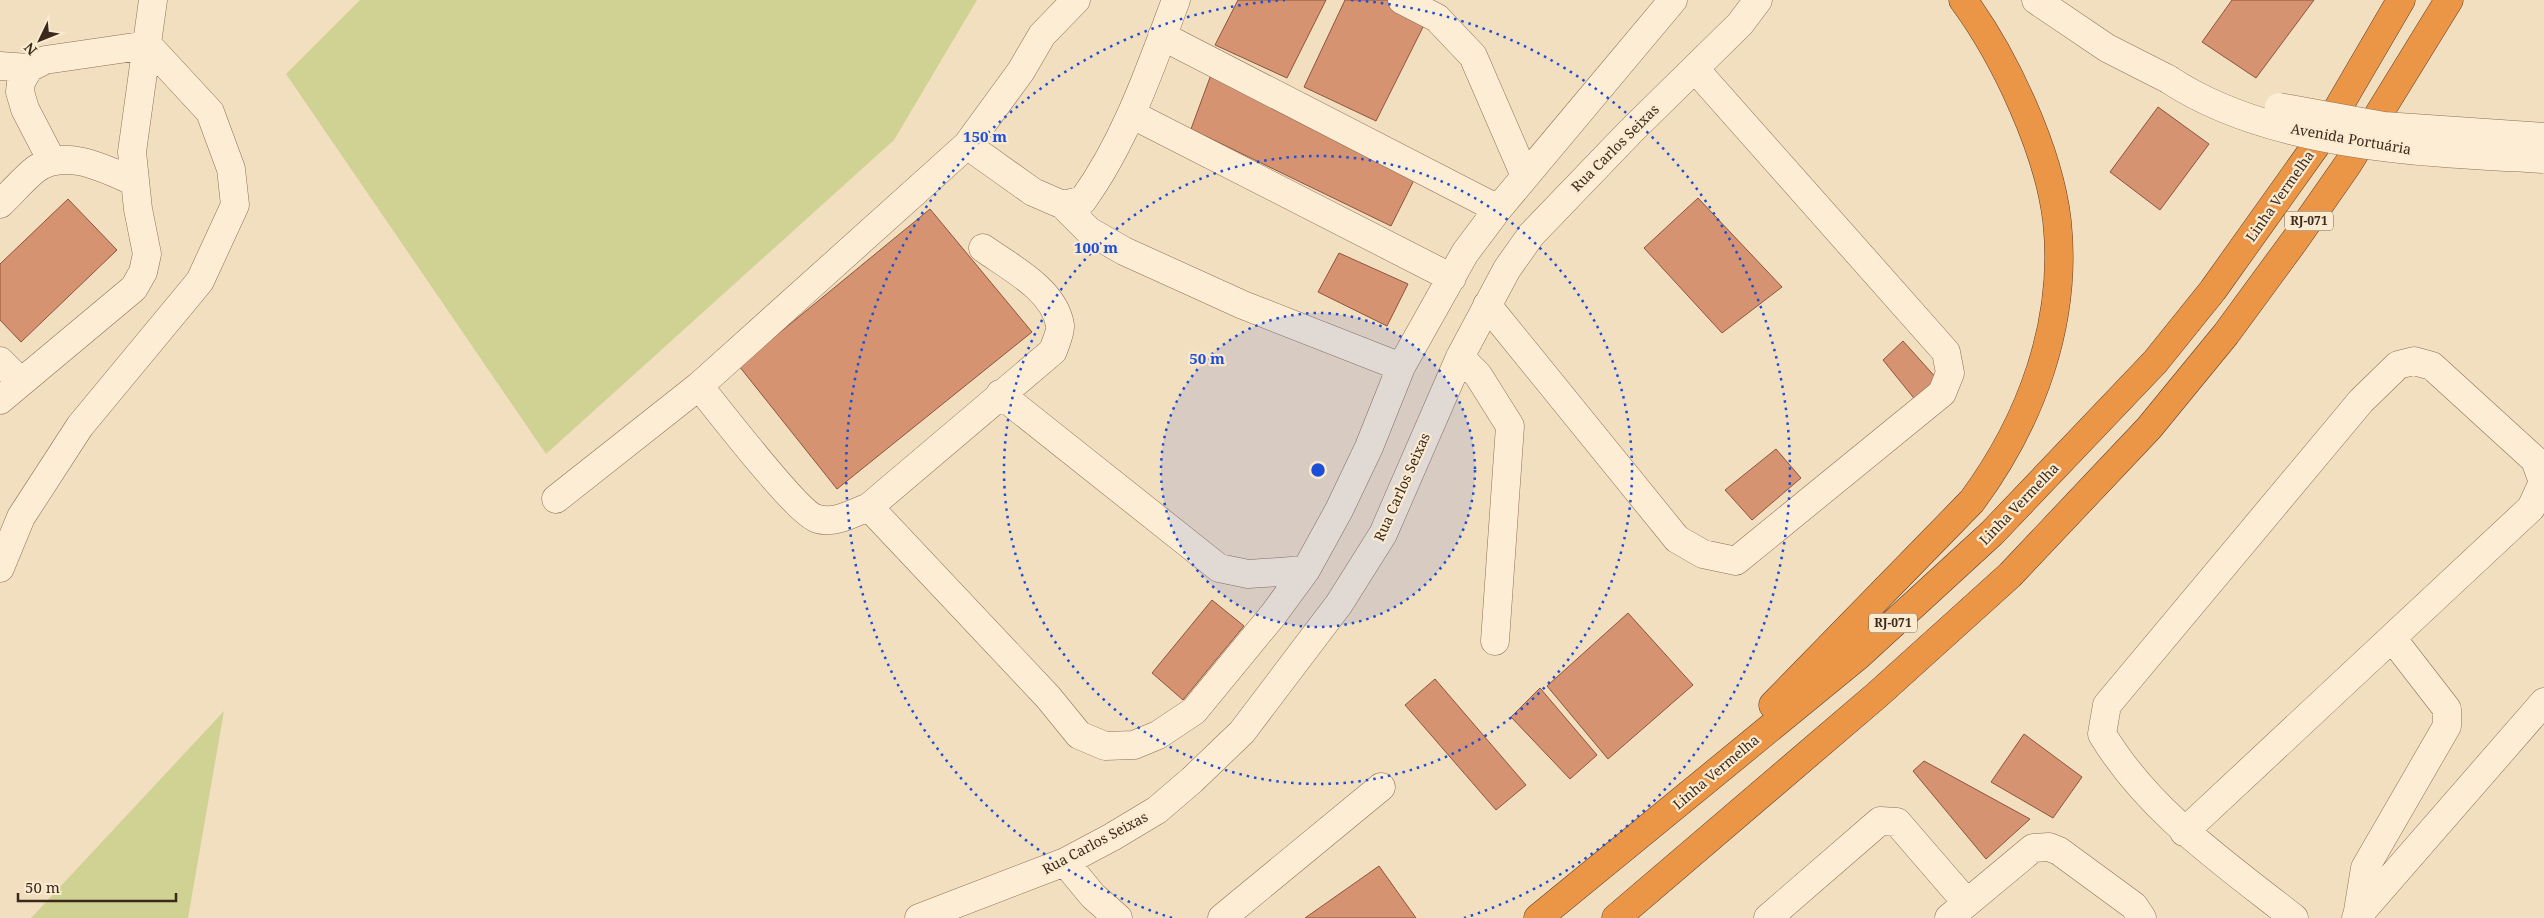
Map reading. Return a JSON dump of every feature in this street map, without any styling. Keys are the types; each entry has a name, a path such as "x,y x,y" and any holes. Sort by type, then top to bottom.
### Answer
{"highway":[{"path":"1663,816 1963,512 2007,448 2038,378 2049,338 2055,303 2058,269 2057,220 2043,164 2028,119 2008,76 1964,0"},
{"name":"Linha Vermelha","path":"1538,918 1858,656 1992,533 2155,362 2213,290 2317,144 2401,0"},
{"name":"RJ-071","path":"1616,918 1878,696 2010,575 2149,428 2226,334 2301,232 2348,164 2449,0"}],"street":[{"path":"0,400 134,288 143,272 147,254 132,152 153,0"},
{"path":"1042,35 1048,0"},
{"path":"556,499 699,386 967,145 1021,71 1042,35 1076,0"},
{"path":"1063,205 1083,200 1098,179 1132,114 1176,0"},
{"path":"1402,0 1437,18 1473,56 1525,176"},
{"path":"869,507 1048,697 1080,735 1105,746 1134,745 1158,735 1194,711 1273,615 1306,570 1339,510 1369,447 1401,368 1465,254 1525,176 1673,0"},
{"name":"Rua Carlos Seixas","path":"919,918 1065,862 1156,810 1192,780 1242,732 1272,695 1338,604 1383,534 1460,357 1507,269 1531,234 1631,131 1696,70 1740,24 1758,0"},
{"name":"Avenida Portuária","path":"2036,0 2106,48 2213,104 2252,118 2313,135 2403,150 2544,159"},
{"path":"1162,36 1498,209"},
{"path":"0,66 29,68 45,60 148,45"},
{"path":"0,568 21,517 80,426 200,281 235,205 231,169 210,112 148,45"},
{"path":"29,68 21,82 20,92 25,110 52,161"},
{"path":"1487,305 1677,539 1704,554 1736,561 1942,393 1950,373 1946,352 1696,70"},
{"name":"Avenida Portuária","path":"2168,79 2294,111 2354,122 2414,129 2544,137"},
{"path":"1132,114 1452,278"},
{"path":"967,145 1033,192 1063,205 1089,230 1124,252 1243,305 1401,368"},
{"path":"0,204 37,168 52,161 89,163 135,182"},
{"path":"699,386 796,502 816,519 834,521 869,507 1052,351 1060,326 1051,302 1033,285 983,248"},
{"path":"1460,357 1478,376 1510,426 1495,641"},
{"path":"0,361 21,382"},
{"path":"2184,832 2531,508 2544,482 2535,460 2432,366 2414,361 2398,366 2361,401 2107,705 2102,734 2119,763 2184,832 2294,918"},
{"path":"1000,394 1219,568 1248,574 1306,570"},
{"path":"2356,917 2365,868 2447,726 2447,709 2392,638"},
{"path":"2356,917 2544,702"},
{"path":"1222,918 1381,787"},
{"path":"1784,913 1880,821 1897,822 1958,910 2032,848 2049,847 2059,851 2134,906 2142,918"},
{"path":"1065,862 1093,896 1118,918"}],"green space":[{"path":"360,0 977,0 894,140 546,454 286,74"},
{"path":"224,711 188,918 31,918"}],"building":[{"path":"1238,0 1326,0 1287,78 1215,45"},
{"path":"1345,0 1391,0 1428,17 1376,121 1304,87"},
{"path":"2232,0 2314,0 2256,78 2202,42"},
{"path":"1212,72 1415,178 1391,226 1191,129"},
{"path":"2158,107 2209,144 2160,210 2110,172"},
{"path":"1698,198 1782,287 1722,333 1644,248"},
{"path":"68,199 117,250 21,342 0,320 0,264"},
{"path":"930,209 1032,332 837,489 739,366"},
{"path":"1339,253 1408,284 1387,326 1318,292"},
{"path":"1903,341 1939,381 1917,402 1883,360"},
{"path":"1776,449 1801,478 1752,520 1725,490"},
{"path":"1212,600 1244,626 1183,700 1152,673"},
{"path":"1628,613 1693,685 1608,759 1547,686"},
{"path":"1435,679 1526,785 1496,810 1405,705"},
{"path":"1540,688 1597,755 1570,779 1511,717"},
{"path":"2024,734 2082,777 2053,818 1991,782"},
{"path":"1924,761 2030,819 1986,859 1913,771"},
{"path":"1379,866 1416,918 1305,918"}]}
